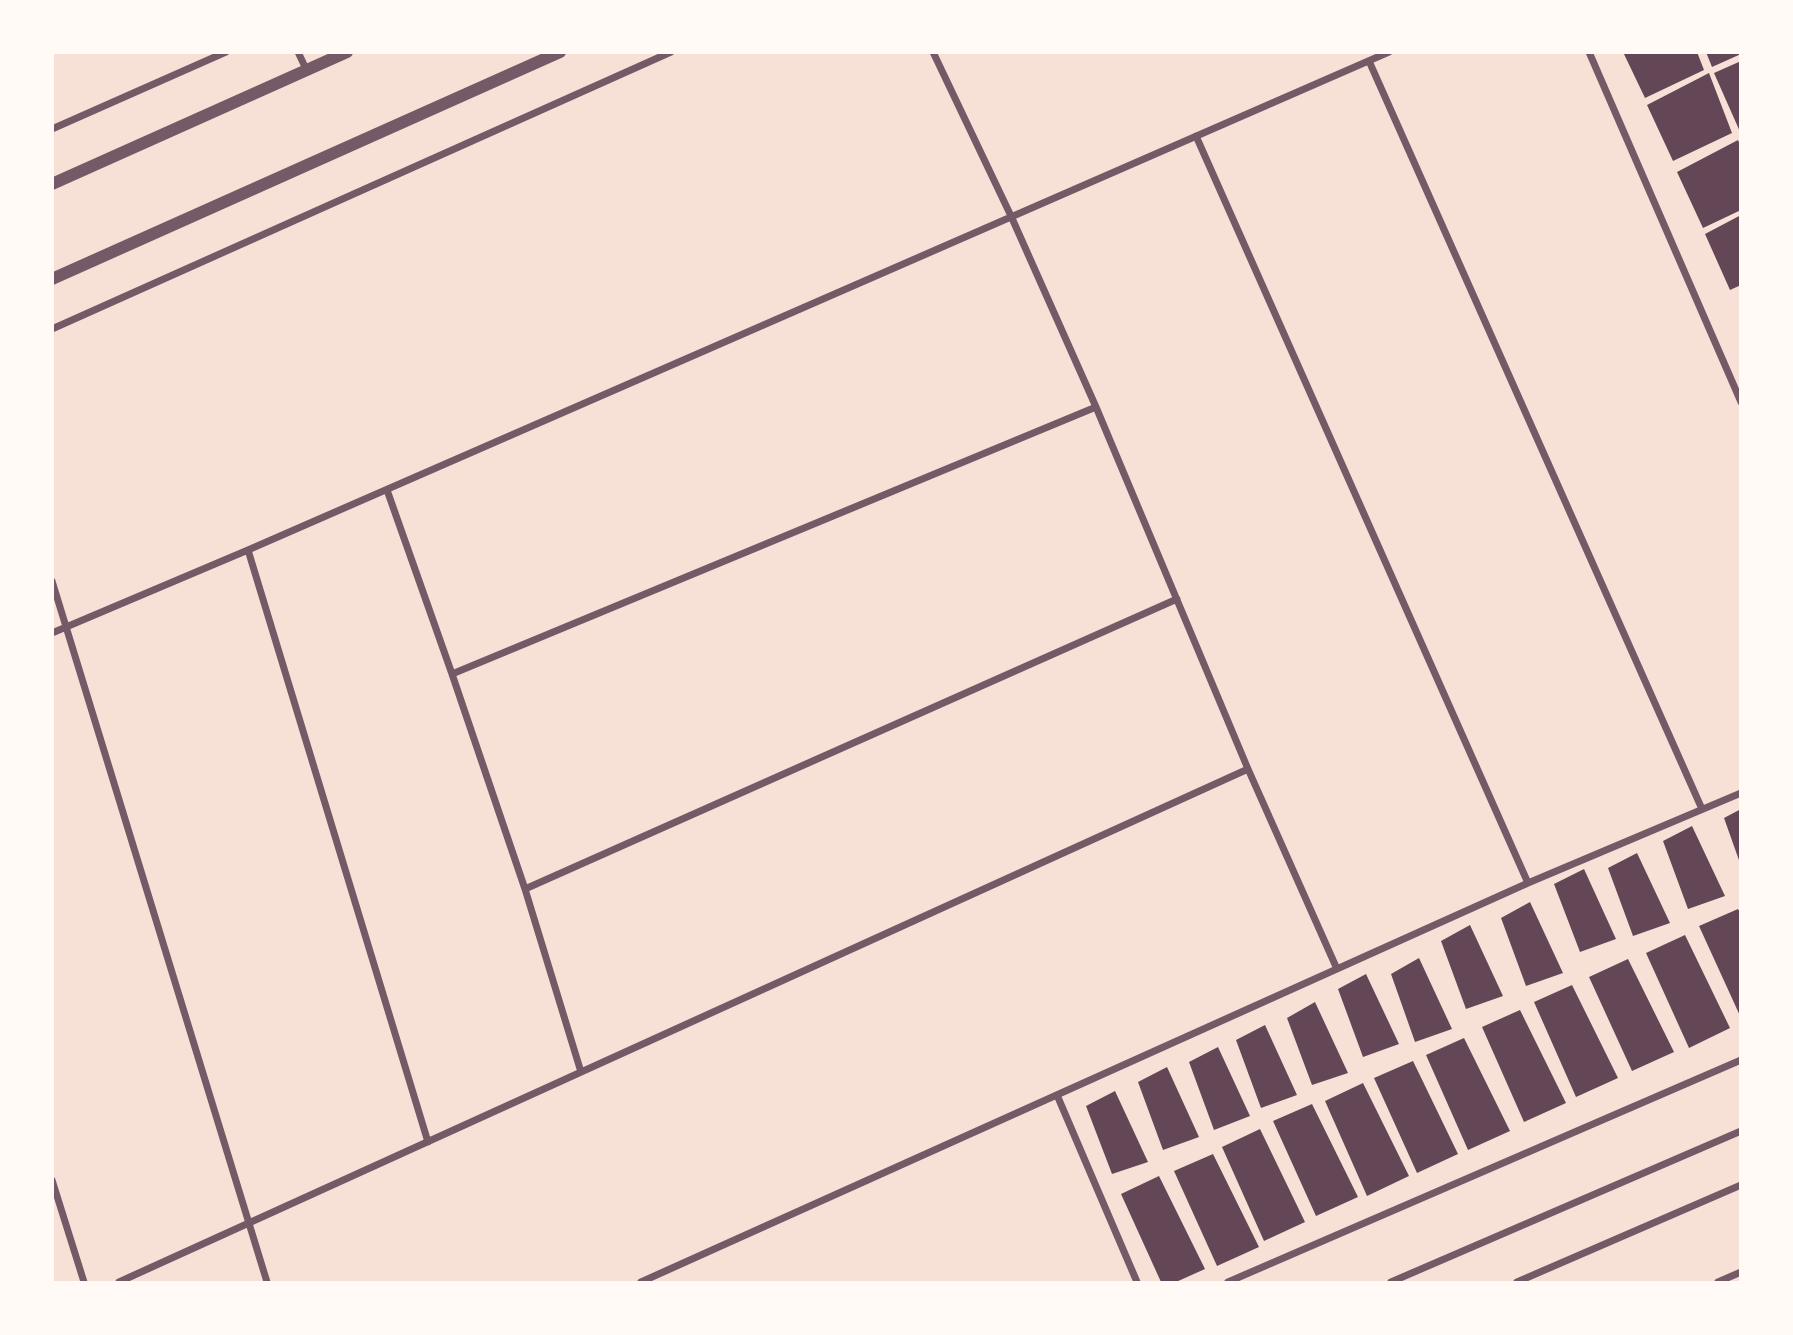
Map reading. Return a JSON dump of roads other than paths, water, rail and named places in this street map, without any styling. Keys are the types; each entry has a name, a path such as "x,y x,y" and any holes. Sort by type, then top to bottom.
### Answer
{"street":[{"path":"52,129 226,52"},
{"path":"298,52 306,71"},
{"path":"52,184 347,52"},
{"path":"52,279 560,52"},
{"path":"52,329 671,52"},
{"path":"933,52 1011,216 1096,407 1248,769 1337,969"},
{"path":"52,633 387,490 1389,52"},
{"path":"1589,52 1741,402"},
{"path":"1369,61 1702,810"},
{"path":"1196,136 1528,883"},
{"path":"453,674 1096,407"},
{"path":"387,490 525,888 581,1072"},
{"path":"248,550 428,1142"},
{"path":"52,581 267,1283"},
{"path":"525,888 1177,599"},
{"path":"119,1283 1248,769"},
{"path":"641,1283 1528,883 1741,793"},
{"path":"1228,1283 1741,1060"},
{"path":"1057,1095 1137,1283"},
{"path":"1391,1283 1741,1131"},
{"path":"52,1180 84,1283"},
{"path":"1517,1283 1741,1185"},
{"path":"1717,1283 1741,1272"}]}
